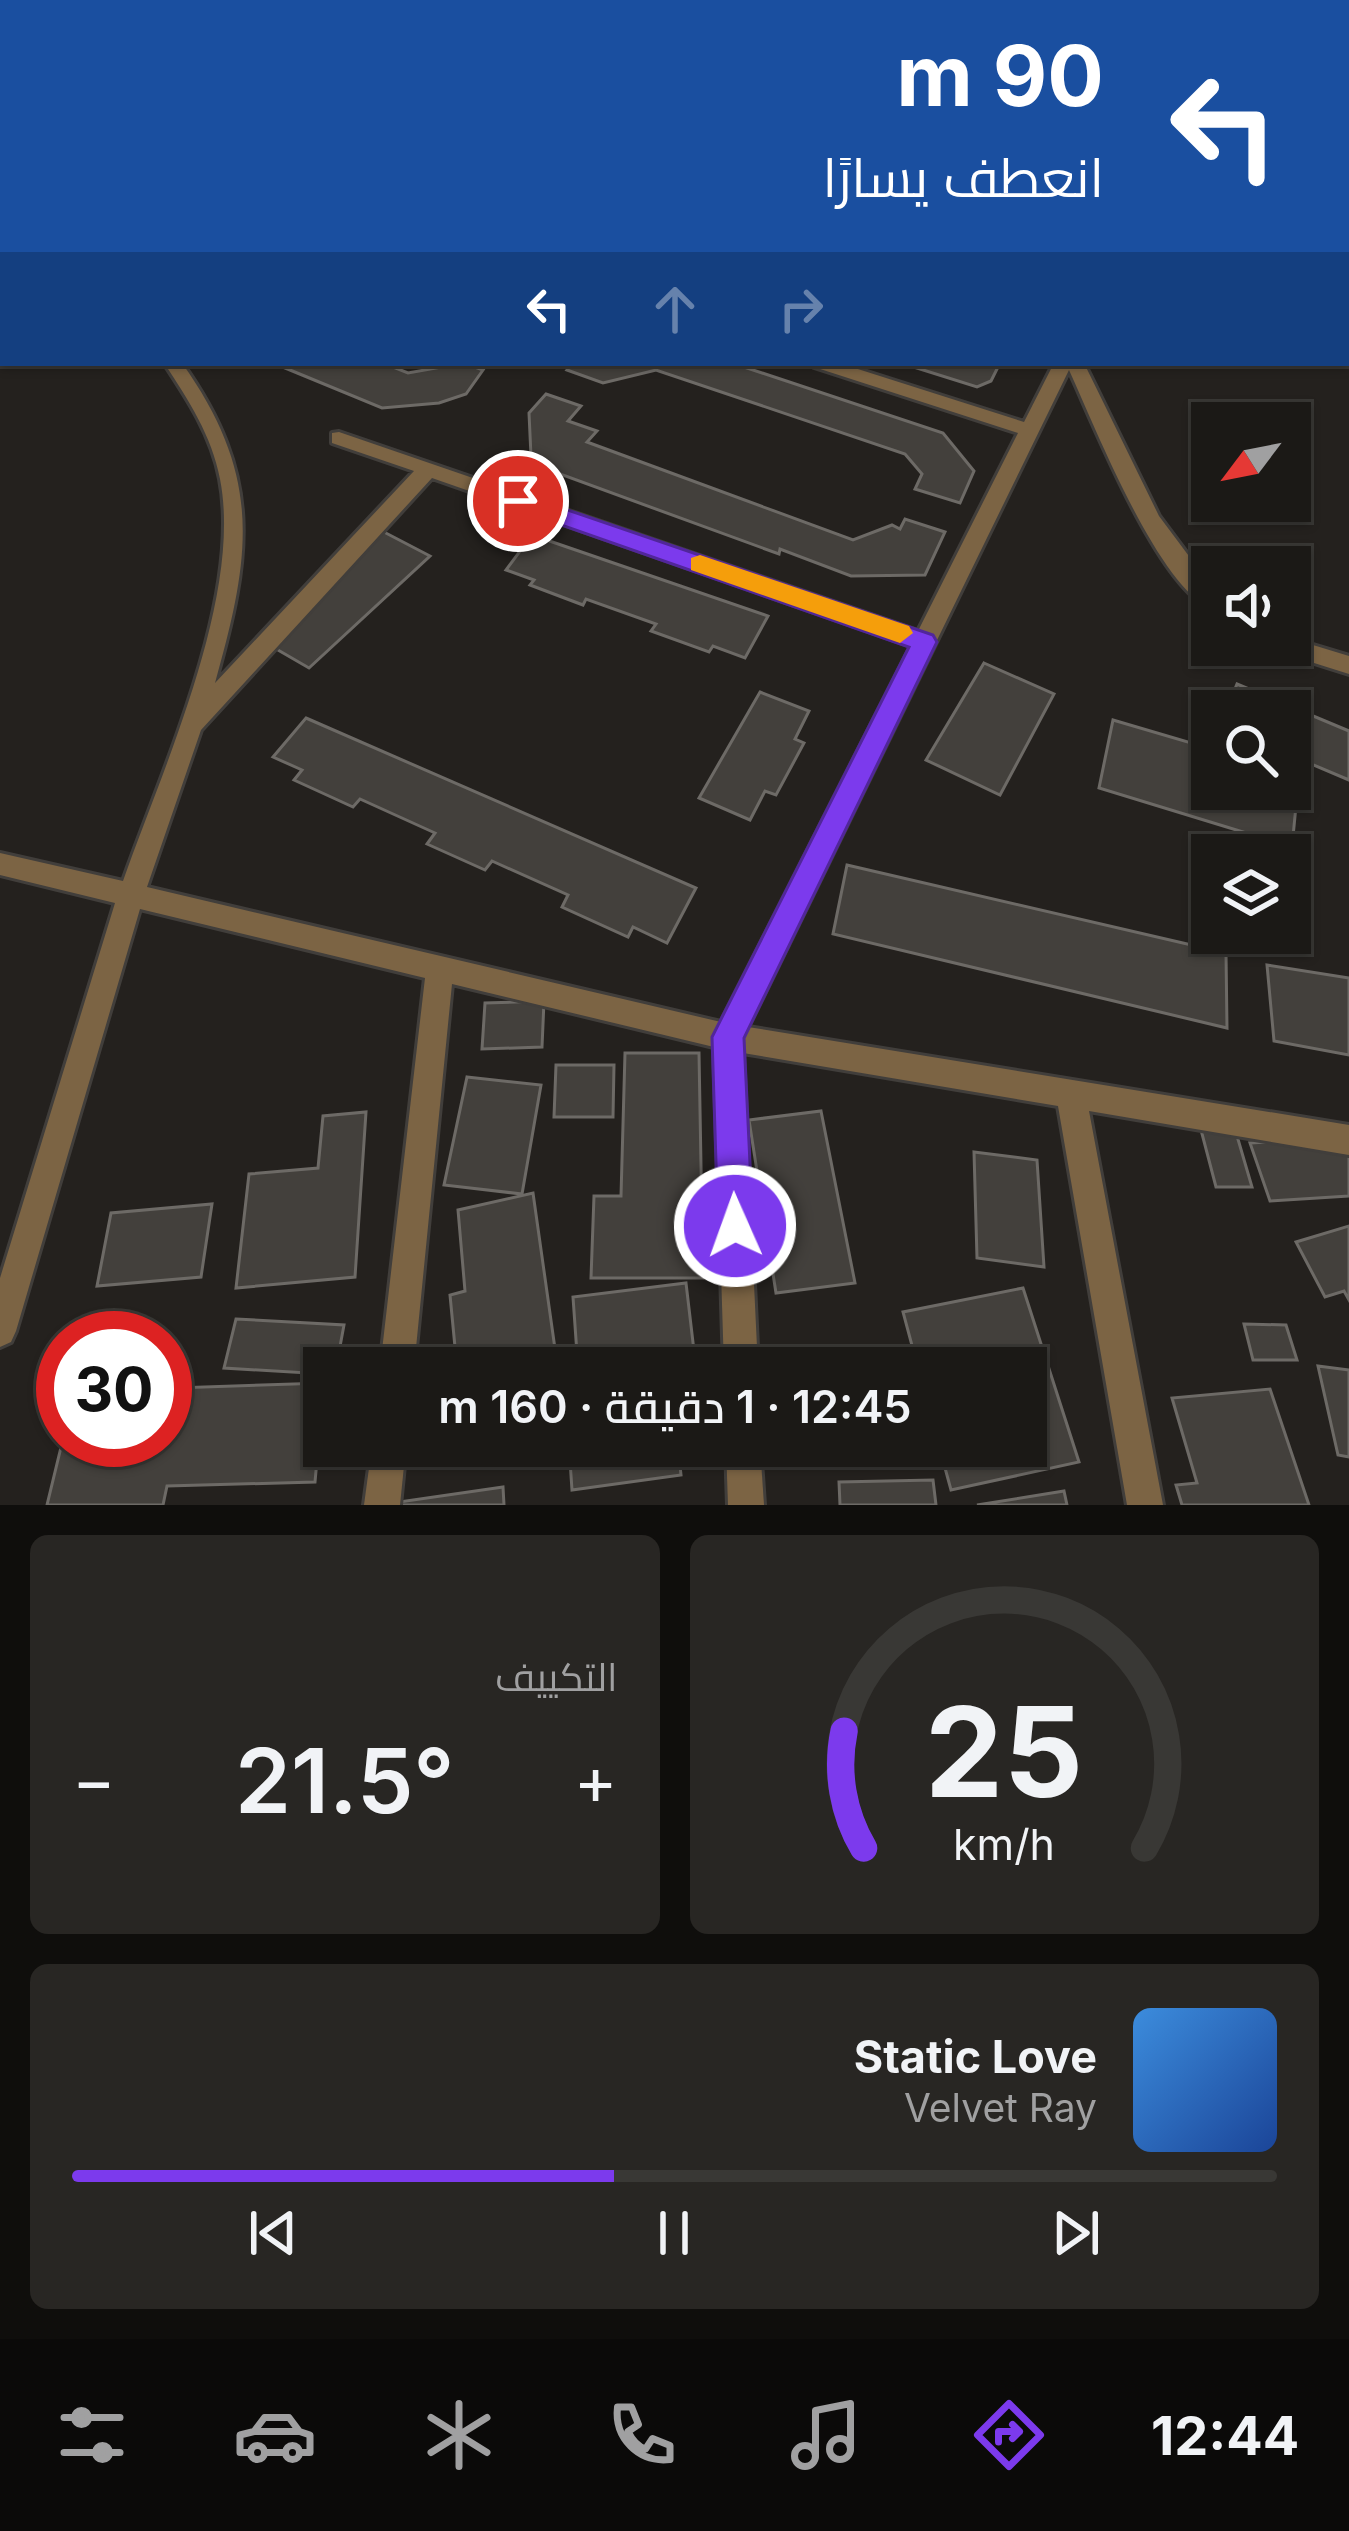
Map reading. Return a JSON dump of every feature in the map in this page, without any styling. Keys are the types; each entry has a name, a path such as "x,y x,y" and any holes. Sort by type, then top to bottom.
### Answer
{"street":[{"path":"0,1330 131,894 190,726 233,551 233,492 218,436 175,366"},
{"path":"829,366 1029,430"},
{"path":"740,1347 728,1037 1061,366"},
{"path":"1076,366 1156,529 1191,579"},
{"path":"339,438 924,642"},
{"path":"190,726 428,470"},
{"path":"1311,653 1349,665"},
{"path":"0,864 728,1037 1349,1141"},
{"path":"399,1347 440,968"},
{"path":"1071,1095 1145,1505"},
{"path":"382,1505 386,1467"},
{"path":"744,1467 746,1505"}],"building":[{"path":"280,366 390,366 408,373 447,366 483,370 466,394 439,403 382,408"},
{"path":"570,366 741,366 943,433 974,471 960,503 915,489 922,474 905,454 656,370 603,383 567,370"},
{"path":"910,366 998,366 991,381 977,387"},
{"path":"546,394 581,406 568,421 597,431 587,442 853,540 892,525 900,529 905,519 945,532 925,575 851,576 780,549 779,554 549,470 549,463 531,456 529,413"},
{"path":"382,531 430,556 309,668 259,639"},
{"path":"532,535 768,616 745,658 713,646 709,652 651,631 656,624 586,599 583,605 530,585 534,580 506,570"},
{"path":"984,663 1054,694 1000,795 926,760"},
{"path":"760,692 809,711 795,739 804,743 776,795 765,791 750,820 699,798"},
{"path":"1311,715 1349,731 1349,780 1311,764"},
{"path":"306,718 696,888 667,943 633,927 628,937 562,907 568,895 492,861 485,870 427,844 435,833 360,799 353,807 294,780 302,770 273,757"},
{"path":"1113,720 1191,743 1191,810 1296,810 1293,834 1249,834 1099,788"},
{"path":"847,865 1191,945 1191,954 1226,954 1227,1028 833,934"},
{"path":"1267,965 1349,978 1349,1055 1274,1041"},
{"path":"544,1001 542,1047 482,1049 485,1003"},
{"path":"625,1053 699,1053 703,1278 591,1278 594,1196 621,1196"},
{"path":"556,1065 614,1065 613,1117 554,1117"},
{"path":"467,1077 541,1085 522,1194 444,1185"},
{"path":"821,1111 855,1283 776,1293 749,1120"},
{"path":"366,1112 355,1277 236,1288 249,1174 318,1168 323,1116"},
{"path":"1235,1129 1252,1187 1216,1187 1201,1130"},
{"path":"1349,1137 1349,1196 1270,1201 1250,1143"},
{"path":"974,1152 1037,1160 1044,1267 977,1258"},
{"path":"533,1193 555,1347 455,1347 450,1295 465,1291 458,1210"},
{"path":"212,1204 201,1277 97,1286 111,1213"},
{"path":"1349,1226 1349,1300 1344,1291 1325,1297 1296,1242"},
{"path":"686,1283 694,1347 577,1347 573,1297"},
{"path":"1023,1288 1042,1347 912,1347 903,1312"},
{"path":"236,1319 344,1325 340,1347 303,1347 303,1373 224,1368"},
{"path":"1244,1324 1286,1325 1297,1360 1253,1360"},
{"path":"1047,1363 1079,1462 951,1490 945,1467 1047,1467"},
{"path":"1318,1366 1349,1370 1349,1457 1338,1455"},
{"path":"303,1384 303,1467 316,1467 315,1482 167,1486 163,1505 47,1505 56,1467 192,1467 192,1387"},
{"path":"1270,1389 1309,1505 1182,1505 1176,1485 1197,1483 1172,1398"},
{"path":"570,1467 680,1467 681,1475 572,1490"},
{"path":"933,1480 936,1505 840,1505 839,1482"},
{"path":"503,1487 504,1505 399,1505 399,1502"},
{"path":"1064,1491 1067,1505 977,1505"}],"slow traffic":[{"path":"700,564 900,633"}],"route":[{"path":"518,501 924,642 728,1037 735,1226"}]}
